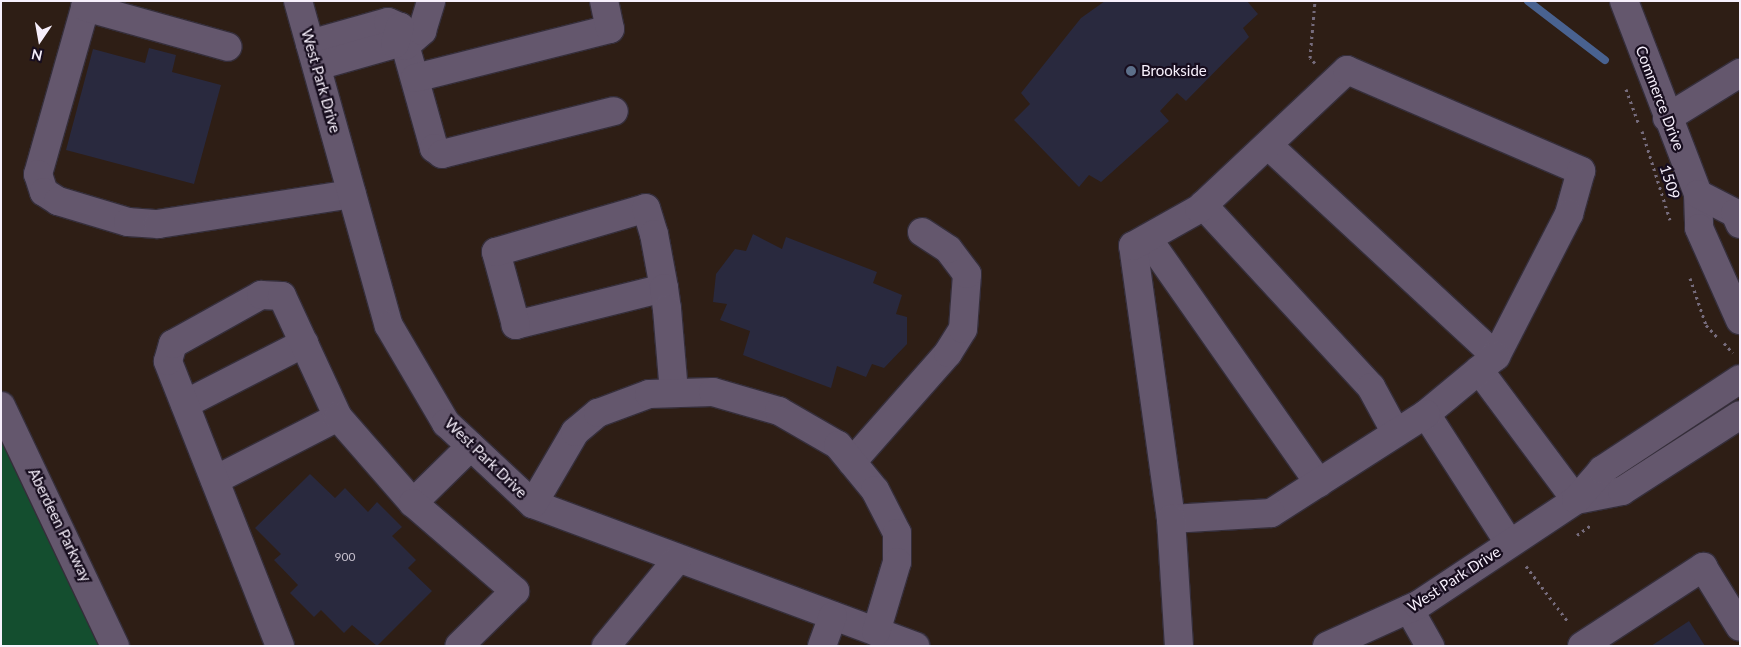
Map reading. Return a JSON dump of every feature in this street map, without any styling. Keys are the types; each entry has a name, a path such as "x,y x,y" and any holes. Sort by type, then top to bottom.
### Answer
{"street":[{"name":"West Park Drive","path":"298,1 389,326 446,423 533,504 677,560 833,616 863,635 915,646"},
{"path":"313,55 394,44 403,36 422,32 431,1"},
{"path":"415,78 610,29 604,1"},
{"name":"Commerce Drive","path":"1624,1 1667,118 1698,194 1699,228 1740,320"},
{"path":"228,47 86,4 38,174 44,192 58,201 128,222 158,224 352,194"},
{"path":"403,36 434,148 442,154 614,111"},
{"path":"1171,519 1272,513 1426,414 1487,363 1569,214 1582,171 1347,70 1270,146 1204,205 1133,246 1171,519 1178,646"},
{"path":"1667,118 1740,73"},
{"path":"1270,146 1487,363 1576,500"},
{"path":"1698,194 1735,213 1740,224"},
{"path":"1204,205 1371,387 1396,433"},
{"path":"664,288 516,324 496,252 646,208 664,288 674,393"},
{"path":"852,462 948,353 963,328 966,274 948,249 922,232"},
{"path":"1148,238 1319,482"},
{"path":"280,646 168,361 173,344 261,295 282,296 338,416 413,504 515,591 459,646"},
{"path":"185,404 304,343"},
{"name":"West Park Drive","path":"1327,646 1409,609 1576,500 1602,470 1740,379"},
{"path":"533,504 575,432 598,413 649,394 713,392 780,411 838,446 875,490 896,533 897,562 863,635"},
{"name":"Aberdeen Parkway","path":"1,406 115,646"},
{"path":"1426,414 1509,543"},
{"name":"West Park Drive","path":"1576,500 1622,491 1740,415"},
{"path":"215,480 338,416"},
{"path":"413,504 471,446"},
{"path":"606,646 677,560"},
{"path":"1584,645 1703,567 1740,627"},
{"path":"1409,609 1430,646"},
{"path":"822,646 833,616"}],"path":[{"path":"1315,1 1310,58 1334,84"},
{"name":"1509","path":"1625,84 1672,226"},
{"path":"1687,270 1706,326 1740,359"},
{"path":"1526,566 1584,645"}],"shaded area":[{"path":"1,1 1740,1 1740,646 114,646 1,408"}],"green space":[{"path":"1,408 114,646 1,646"}],"building":[{"path":"1105,1 1247,1 1258,14 1243,28 1249,37 1186,101 1177,93 1160,111 1169,121 1101,182 1089,175 1079,187 1014,120 1030,104 1021,93 1081,18"},
{"path":"149,48 176,55 172,72 221,85 194,184 66,150 93,49 145,63"},
{"path":"753,234 782,249 786,237 877,272 873,283 902,295 896,314 907,317 907,344 884,368 872,364 866,377 837,366 831,388 743,355 750,331 720,320 727,304 713,302 716,274 735,249 746,251"},
{"path":"310,474 335,498 345,488 368,512 377,502 402,527 392,536 416,560 408,568 432,591 377,646 352,625 344,633 321,610 314,617 290,593 298,585 274,560 281,554 255,528"},
{"path":"1689,621 1705,646 1651,646"}],"waterway":[{"path":"1528,1 1605,60"}],"place":[{"name":"Brookside","path":"1131,71"}]}
